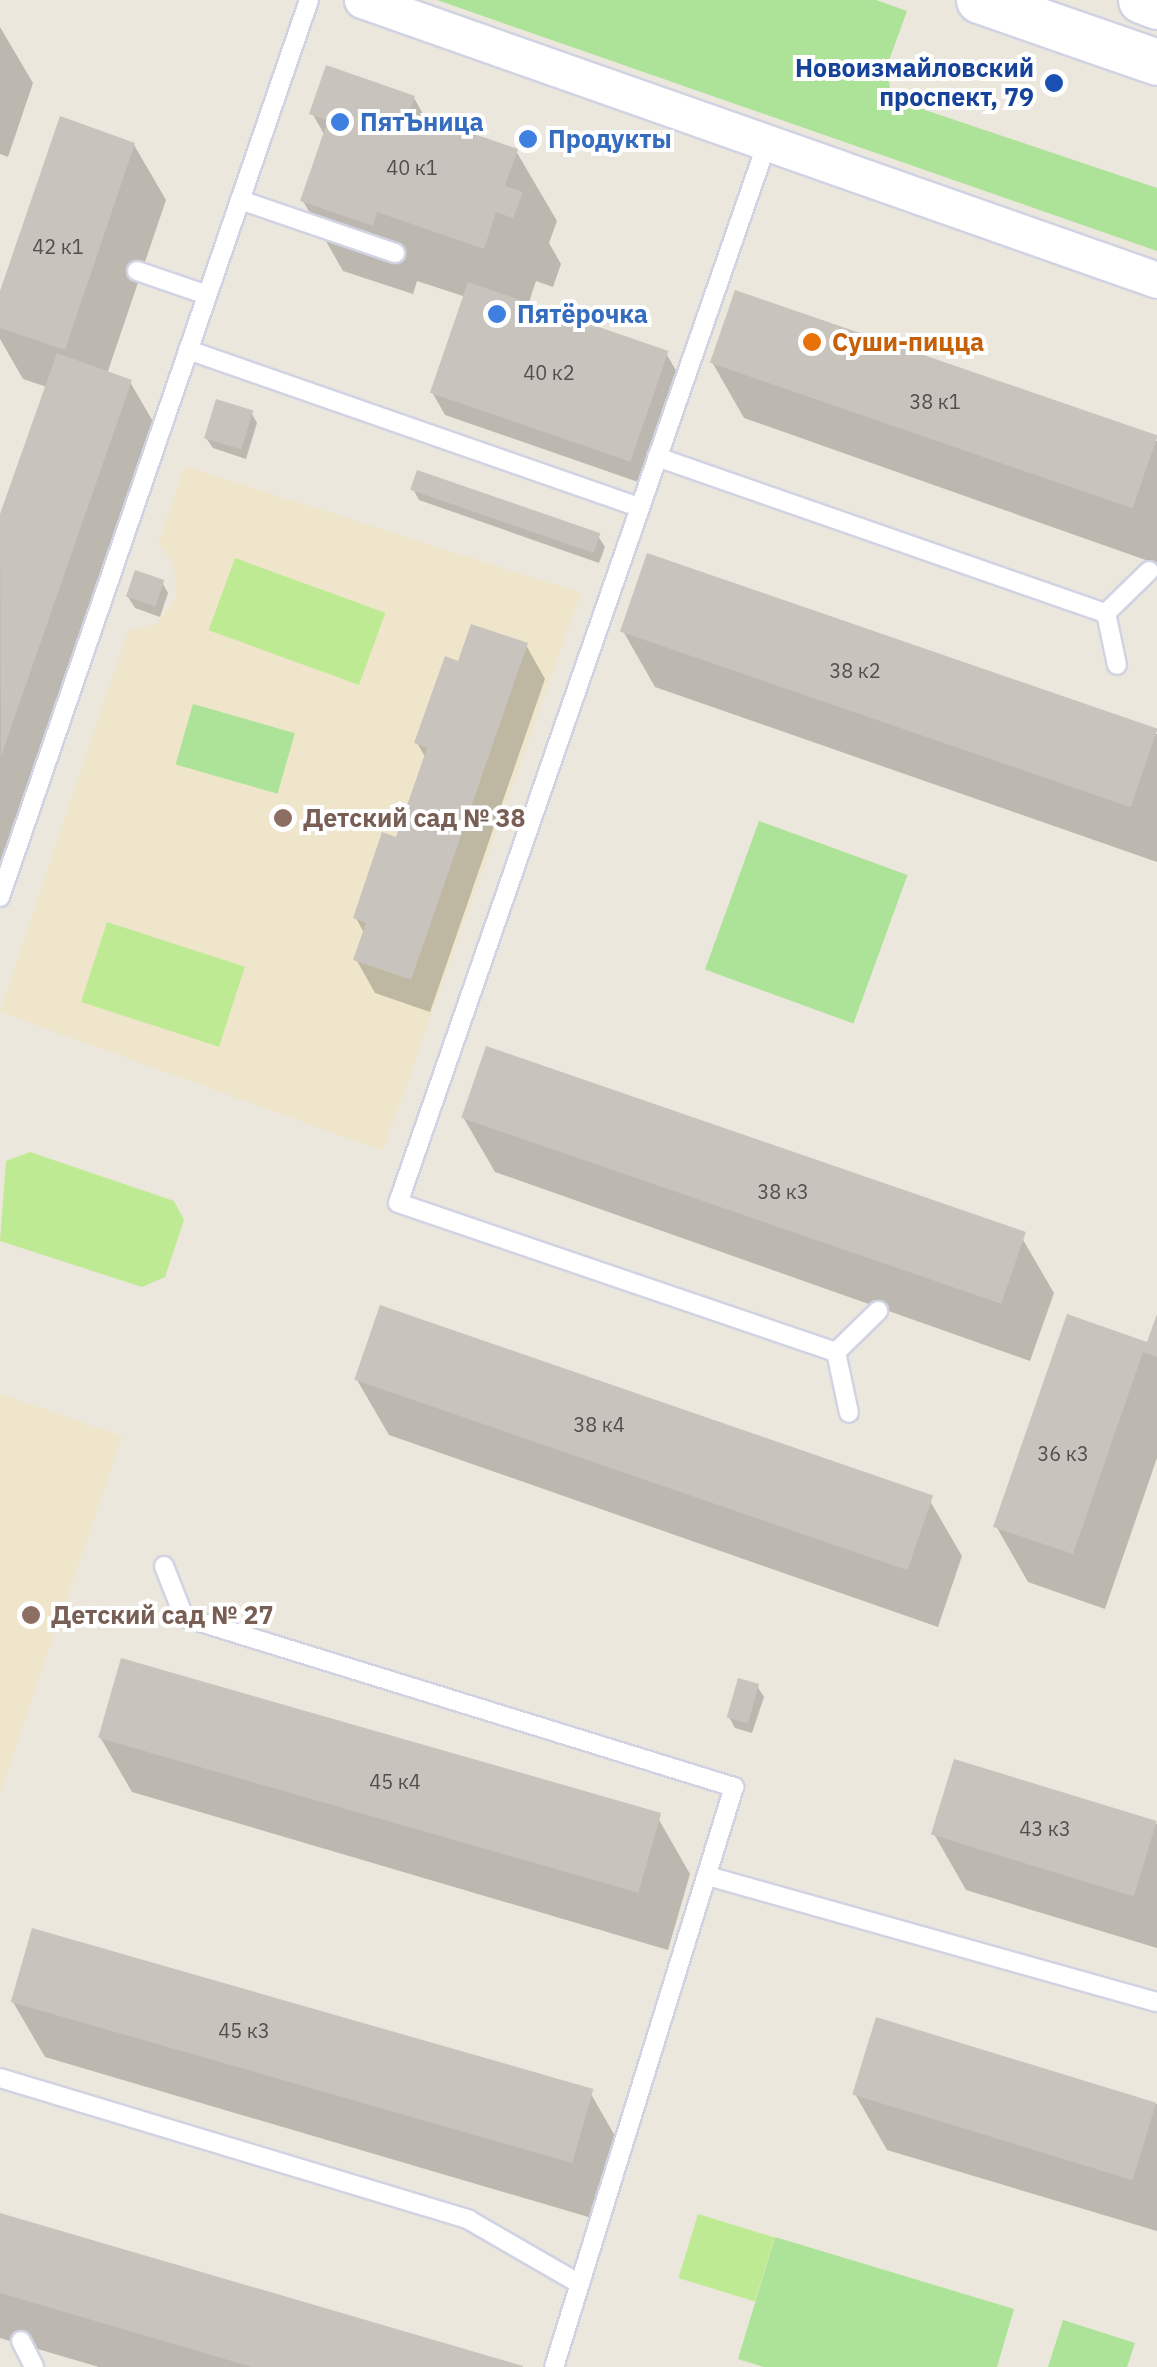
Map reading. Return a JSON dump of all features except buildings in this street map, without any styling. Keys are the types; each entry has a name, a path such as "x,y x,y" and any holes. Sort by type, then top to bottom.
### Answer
{"street":[{"path":"362,0 1157,280"},
{"path":"979,0 1157,62"},
{"path":"1141,0 1157,6"}],"lane":[{"path":"0,898 308,0"},
{"path":"766,142 398,1203 836,1352"},
{"path":"240,200 395,253"},
{"path":"137,271 207,295"},
{"path":"188,350 640,507"},
{"path":"657,457 1106,613"},
{"path":"1106,613 1149,571"},
{"path":"1106,613 1118,665"},
{"path":"836,1352 878,1311"},
{"path":"836,1352 849,1414"},
{"path":"164,1566 184,1617 734,1786 554,2367"},
{"path":"708,1876 1157,2002"},
{"path":"0,2078 469,2220 580,2284"},
{"path":"21,2341 34,2367"}],"shaded area":[{"name":"Детский сад № 38","path":"185,466 581,593 383,1151 0,1012 128,631 157,623 176,598 174,566 158,543"},
{"name":"Детский сад № 27","path":"0,1394 122,1436 0,1794"}],"green space":[{"path":"437,0 876,0 907,11 887,66 890,89 910,105 1157,188 1157,251"},
{"path":"235,558 385,613 359,685 209,630"},
{"path":"193,704 295,733 278,794 176,765"},
{"path":"759,821 907,875 853,1024 705,969"},
{"path":"107,922 245,967 219,1047 81,1002"},
{"path":"30,1152 174,1201 184,1220 165,1277 142,1287 0,1241 6,1161"},
{"path":"698,2214 775,2237 755,2301 678,2278"},
{"path":"775,2237 1014,2309 997,2367 764,2367 738,2359"},
{"path":"1063,2320 1135,2343 1127,2367 1048,2367"}],"place":[{"name":"Новоизмайловский проспект, 79","path":"1054,83"},
{"name":"ПятЪница","path":"340,122"},
{"name":"Продукты","path":"528,139"},
{"name":"Пятёрочка","path":"497,314"},
{"name":"Суши-пицца","path":"812,342"},
{"name":"Детский сад № 38","path":"283,818"},
{"name":"Детский сад № 27","path":"31,1615"}]}
